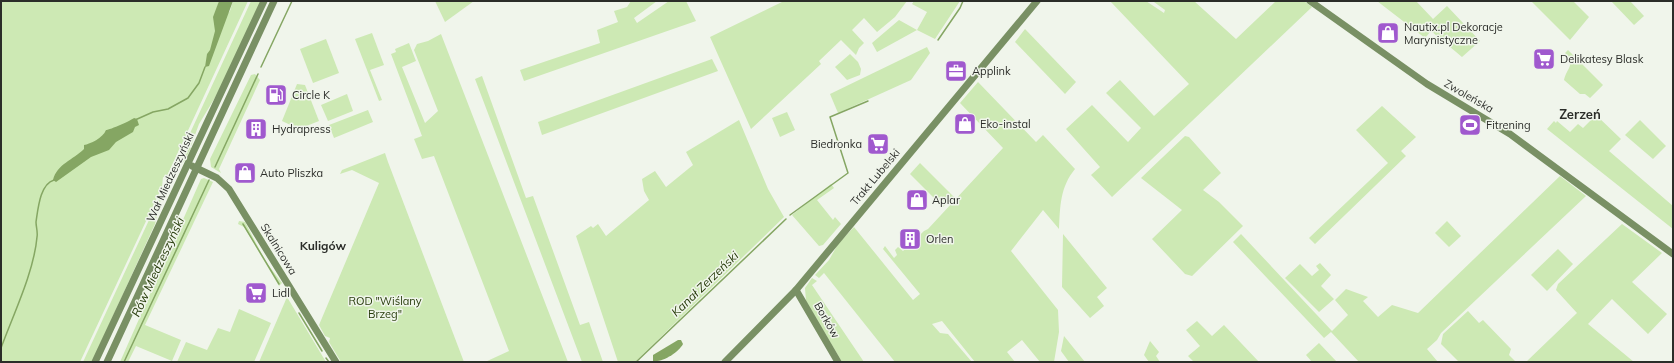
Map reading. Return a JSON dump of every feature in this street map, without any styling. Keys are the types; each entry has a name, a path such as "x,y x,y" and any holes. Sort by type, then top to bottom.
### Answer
{"street":[{"name":"Wał Miedzeszyński","path":"95,362 264,1"},
{"name":"Wał Miedzeszyński","path":"106,362 274,1"},
{"name":"Trakt Lubelski","path":"725,362 796,290 1037,1"},
{"name":"Zwoleńska","path":"1310,1 1428,84 1510,134 1673,254"},
{"name":"Skalnicowa","path":"189,164 217,178 229,189 336,362"},
{"name":"Borków","path":"796,290 838,362"}],"green space":[{"path":"1,1 219,1 216,11 223,18 230,11 233,1 248,1 166,178 163,177 162,187 80,362 1,362"},
{"path":"251,1 261,1 219,91 199,124 191,146 185,144"},
{"path":"435,1 474,1 445,22"},
{"path":"631,1 657,1 634,18 637,23 669,1 686,1 696,21 524,81 520,70 600,43 597,30 618,22 614,11 627,7"},
{"path":"784,1 907,1 895,17 877,32 864,18 852,30 864,43 859,48 856,55 841,40 819,61 821,64 751,129 710,37"},
{"path":"914,1 960,1 935,39 917,30 927,12 912,4"},
{"path":"1110,1 1146,1 1164,13 1165,10 1154,2 1155,1 1194,1 1236,39 1276,1 1304,1 1312,7 1112,197 1091,175 1100,167 1066,129 1092,105 1128,142 1141,128 1106,93 1120,80 1154,116 1189,84"},
{"path":"1377,1 1416,1 1433,19 1447,6 1480,41 1462,57 1431,31 1425,38"},
{"path":"1531,1 1573,1 1589,17 1570,40"},
{"path":"1611,1 1630,1 1644,16 1634,25"},
{"path":"899,20 917,30 877,52 872,43"},
{"path":"1025,29 1076,82 1065,94 1015,42"},
{"path":"372,33 384,65 370,70 382,100 379,101 355,39"},
{"path":"441,34 568,362 485,362 509,351 434,156 422,159 414,139 422,136 391,54 396,52 395,49 409,43 416,61 402,67 425,123 438,111 414,50 417,44 428,41"},
{"path":"326,39 339,73 313,83 300,49"},
{"path":"927,47 930,53 911,80 838,113 830,94"},
{"path":"1568,50 1603,85 1590,98 1585,94 1580,94 1564,80 1570,66 1570,61 1565,53"},
{"path":"850,54 858,62 861,69 860,75 847,80 835,67"},
{"path":"712,59 718,71 542,135 538,122"},
{"path":"255,74 260,80 219,169 221,173 211,167 210,159 251,75"},
{"path":"482,76 526,198 533,196 580,325 589,322 603,362 582,362 475,79"},
{"path":"978,82 1036,142 1043,135 1075,169 1066,183 1064,190 1059,229 1043,210 1011,251 1058,310 1059,332 1054,362 1040,362 1022,340 1007,352 1015,362 975,362 942,321 932,324 940,333 948,334 972,362 895,362 824,273 819,278 815,275 829,260 838,244 854,227 913,300 920,294 883,249 885,246 894,258 897,255 895,250 898,247 903,251 928,229 1003,148 960,103"},
{"path":"297,84 305,85 319,121 299,129 282,121"},
{"path":"347,94 353,111 328,121 321,105"},
{"path":"1382,106 1416,137 1401,151 1406,156 1315,244 1309,238 1388,163 1356,130"},
{"path":"368,110 373,122 334,138 329,125"},
{"path":"787,112 795,130 780,137 772,118"},
{"path":"1596,115 1621,139 1609,151 1673,206 1673,229 1547,129 1554,121 1556,123 1557,121 1570,132 1578,124 1583,128"},
{"path":"739,120 768,189 784,217 635,362 618,362 576,236 591,226 593,228 598,224 606,236 649,200 644,191 642,179 655,171 666,187 693,165 686,152"},
{"path":"1640,120 1666,146 1653,159 1625,135"},
{"path":"1185,136 1189,137 1221,173 1203,190 1219,202 1243,226 1192,276 1185,274 1152,239 1182,210 1141,178"},
{"path":"184,145 191,148 185,160 168,181"},
{"name":"ROD \"Wiślany Brzeg\"","path":"385,153 464,362 341,362 329,342 330,338 325,336 319,325 379,183 352,170 340,174 342,170"},
{"path":"920,163 954,197 943,207 910,174"},
{"path":"1560,176 1586,196 1441,333 1437,340 1427,349 1438,362 1359,362 1331,332 1324,338 1233,242 1241,234 1332,331 1348,315 1335,300 1346,289 1368,297 1363,301 1378,317 1392,305 1418,313"},
{"path":"204,178 213,182 145,325 181,340 172,361 136,346 128,362 120,362 201,179"},
{"path":"831,184 834,188 817,200 833,220 835,217 841,224 823,245 819,246 792,215"},
{"path":"163,190 155,224 92,362 83,362"},
{"path":"239,221 245,222 266,262 282,283 279,286 244,227 238,224"},
{"path":"1447,221 1461,236 1449,247 1435,233"},
{"path":"1622,224 1662,253 1632,282 1667,314 1648,334 1612,299 1588,324 1634,362 1526,362 1577,313 1556,290 1558,284"},
{"path":"1063,234 1107,288 1097,297 1104,306 1090,318 1062,287"},
{"path":"1558,249 1573,264 1547,291 1531,275"},
{"path":"1320,263 1331,275 1321,286 1334,299 1319,312 1285,278 1300,264 1312,276 1319,270 1316,266"},
{"path":"812,278 817,281 812,285 864,362 842,362 806,301 805,288"},
{"path":"287,297 326,362 259,362"},
{"path":"239,309 271,323 254,362 177,362 186,342 207,350 218,328 230,332"},
{"path":"1468,311 1479,323 1483,320 1511,349 1509,355 1516,362 1459,362 1441,344 1443,334"},
{"path":"1197,321 1212,336 1224,325 1259,362 1194,362 1188,356 1200,346 1186,330"},
{"path":"1064,336 1085,362 1069,362 1061,351"},
{"path":"1150,341 1159,352 1156,356 1160,362 1149,362 1144,355"},
{"path":"1319,343 1337,362 1312,362 1306,355"}],"shaded area":[{"path":"219,1 233,1 209,66 205,67 207,54 210,50 215,31 213,17"},
{"path":"134,118 137,119 139,125 135,127 133,132 116,142 109,150 91,157 56,182 53,180 58,170 80,153 84,149 84,145 99,138 106,130 121,125"},
{"path":"678,340 681,340 683,344 678,350 665,359 653,361 653,355"}],"waterway":[{"name":"Rów Miedzeszyński","path":"261,67 292,1"},
{"name":"Kanał Zerzeński","path":"938,40 960,8 963,1"},
{"path":"135,120 153,112 168,109 188,98 199,83 205,67"},
{"name":"Rów Miedzeszyński","path":"215,167 258,74"},
{"name":"Kanał Zerzeński","path":"790,215 848,173 830,117 868,101"},
{"path":"1,348 32,264 37,235 36,222 40,198 49,182 54,180"},
{"name":"Rów Miedzeszyński","path":"124,362 209,180"},
{"name":"Kanał Zerzeński","path":"636,362 786,219"},
{"name":"Kanał Zerzeński","path":"243,224 279,284"},
{"name":"Kanał Zerzeński","path":"299,313 322,351"},
{"name":"Kanał Zerzeński","path":"326,358 329,362"}],"place":[{"name":"Nautix.pl Dekoracje Marynistyczne","path":"1388,33"},
{"name":"Delikatesy Blask","path":"1544,59"},
{"name":"Applink","path":"956,71"},
{"name":"Circle K","path":"276,95"},
{"name":"Eko-instal","path":"965,124"},
{"name":"Fitrening","path":"1470,125"},
{"name":"Hydrapress","path":"256,129"},
{"name":"Biedronka","path":"878,144"},
{"name":"Auto Pliszka","path":"245,173"},
{"name":"Aplar","path":"917,200"},
{"name":"Orlen","path":"910,239"},
{"name":"Lidl","path":"256,293"}],"district":[{"name":"Zerzeń","path":"1580,114"},
{"name":"Kuligów","path":"323,246"}]}
